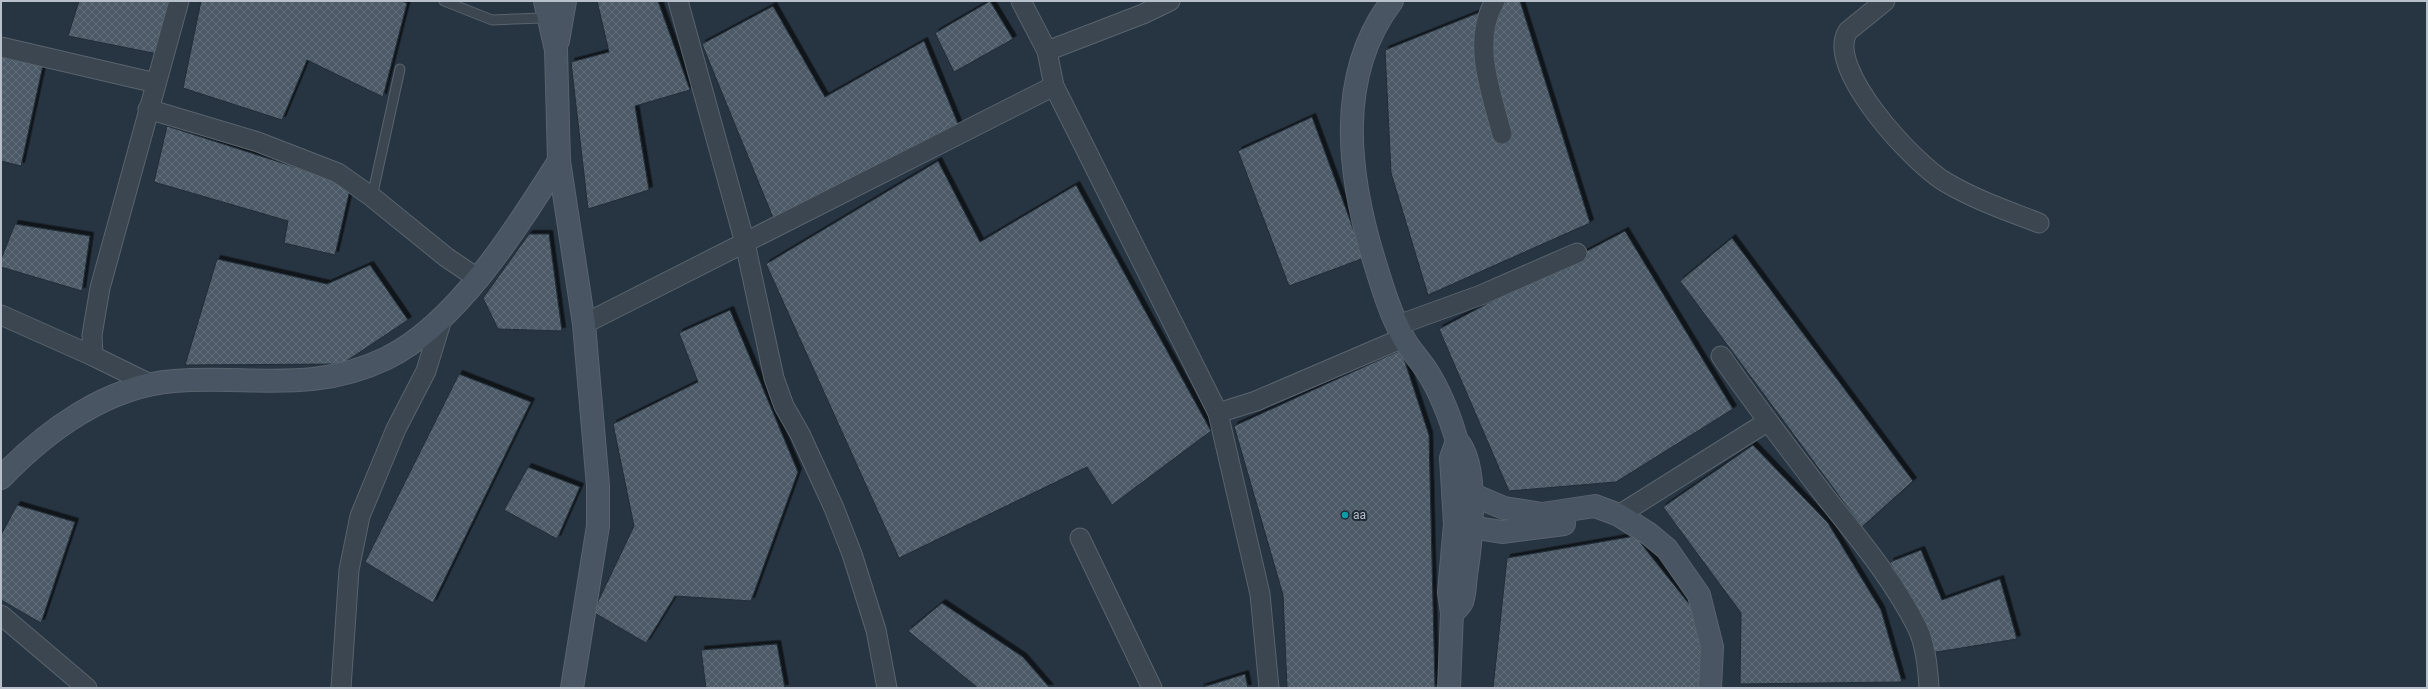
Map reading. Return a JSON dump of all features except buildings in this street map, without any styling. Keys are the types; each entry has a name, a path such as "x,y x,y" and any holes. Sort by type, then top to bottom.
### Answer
{"street":[{"path":"93,356 92,335 100,288 148,109 179,1"},
{"path":"556,50 565,1"},
{"path":"678,1 745,243 774,378 784,406 800,434 834,508 852,554 876,630 887,688"},
{"path":"1021,1 1047,51 1054,86 1218,413 1260,594 1269,688"},
{"path":"1047,51 1143,14 1170,1"},
{"path":"1392,1 1369,39 1360,65 1351,120 1351,150 1356,191 1383,290 1400,332 1417,355 1439,392 1457,441 1462,446 1467,460 1471,494 1449,592 1452,613 1449,688"},
{"path":"1495,1 1484,23 1484,50 1487,73 1502,134"},
{"path":"1885,1 1848,31 1844,38 1843,48 1845,60 1853,79 1874,110 1917,160 1946,183 2039,223"},
{"path":"547,8 556,50 559,160 584,324 598,486 598,526 572,688"},
{"path":"1,47 156,83"},
{"path":"584,324 1054,86"},
{"path":"148,109 258,142 338,173 372,197 446,257 477,278"},
{"path":"1,478 44,437 77,415 113,397 150,384 175,381 290,382 324,379 357,370 388,358 416,340 442,319 477,278 516,227 559,160"},
{"path":"1218,413 1256,401 1400,332 1577,253"},
{"path":"1,315 93,356 150,384"},
{"path":"340,688 349,570 360,516 396,430 426,371 442,319"},
{"path":"1721,356 1767,422 1877,563 1899,597 1918,629 1922,643 1929,688"},
{"path":"1463,526 1486,531 1517,532 1589,519 1611,512 1767,422"},
{"path":"1457,441 1451,458 1463,526"},
{"path":"1471,494 1504,508 1535,513 1563,512 1589,506 1611,512 1636,523 1667,549 1699,595 1712,647 1710,688"},
{"path":"1080,538 1152,688"},
{"path":"1,615 87,688"}],"lane":[{"path":"444,1 492,20 542,18 547,8"},
{"path":"372,197 400,69"}],"place":[{"name":"aa","path":"1345,515"}]}
